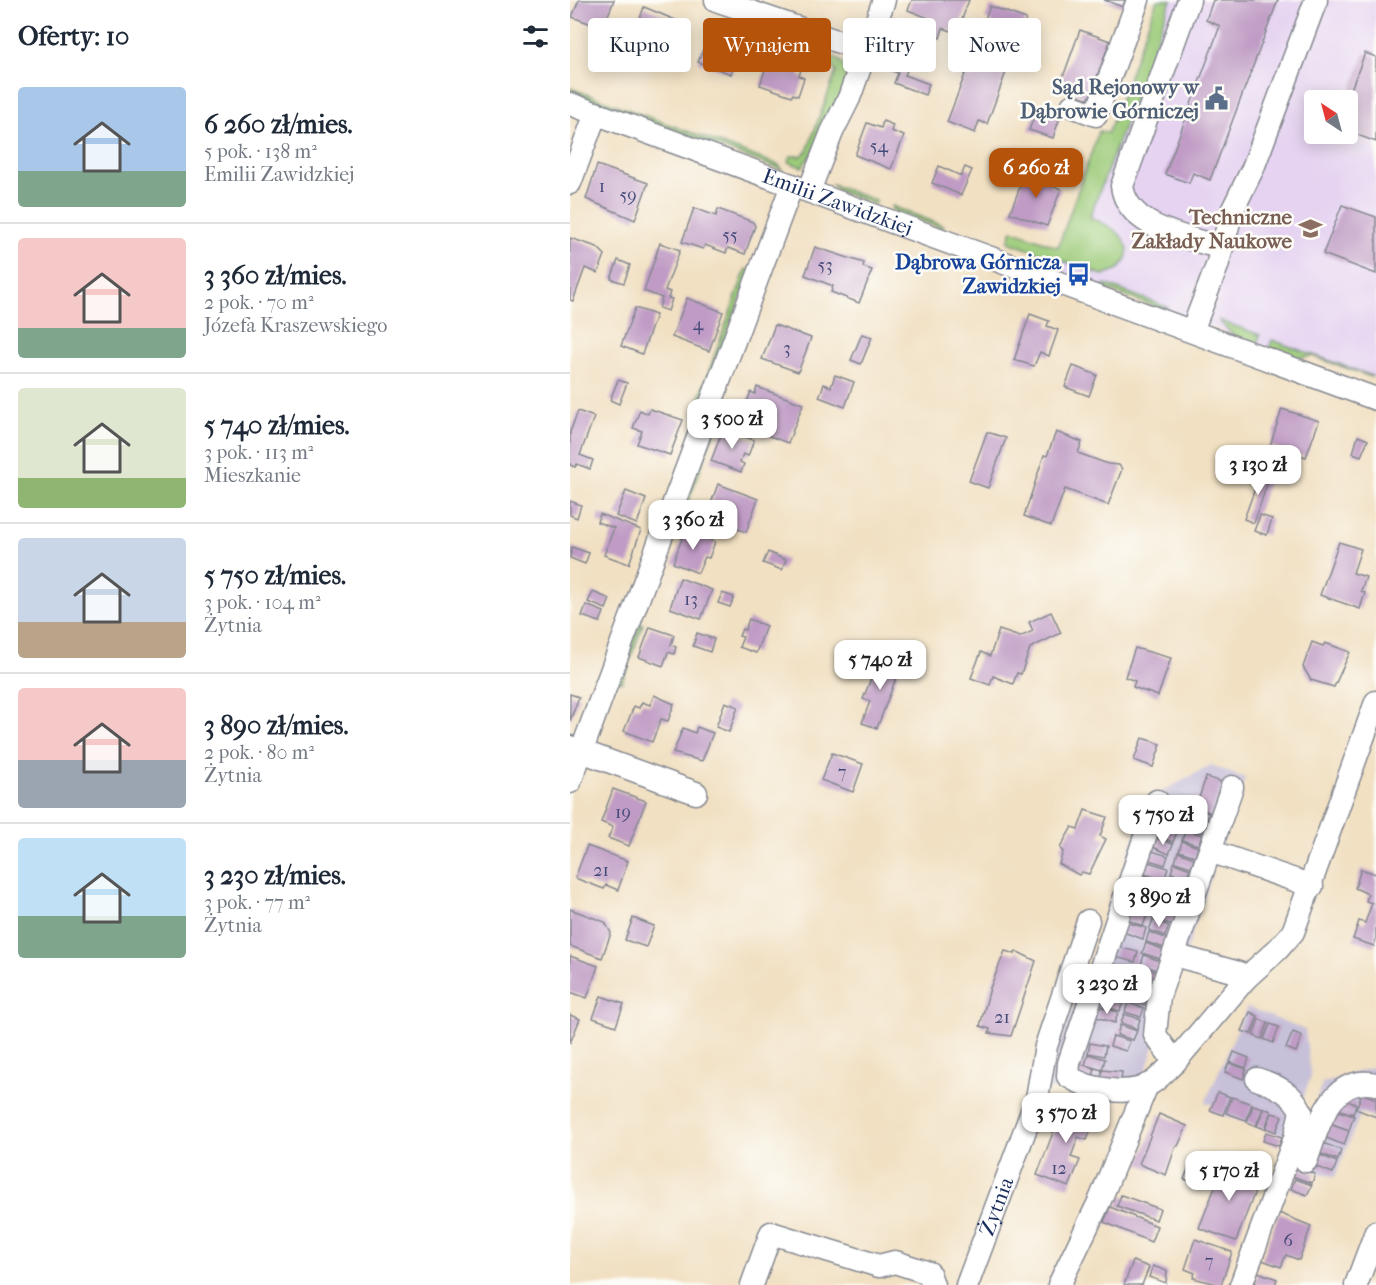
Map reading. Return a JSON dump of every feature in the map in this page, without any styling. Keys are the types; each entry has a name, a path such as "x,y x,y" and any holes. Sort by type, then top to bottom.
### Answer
{"street":[{"path":"716,0 843,43"},
{"path":"878,18 884,0"},
{"path":"1072,106 1096,115 1138,0"},
{"path":"1189,0 1122,186 1127,205 1143,220 1221,248"},
{"path":"1192,331 1232,211 1253,168 1316,0"},
{"path":"570,782 576,749 801,188 856,72"},
{"name":"Emilii Zawidzkiej","path":"570,104 1376,399"},
{"path":"570,183 596,113"},
{"path":"1157,801 1069,1063 1068,1076 1085,1086 1134,1089 1147,1085 1175,1062 1246,978 1293,932 1376,702"},
{"path":"576,749 696,793"},
{"path":"1175,1062 1158,1042 1154,1029 1159,996 1232,787"},
{"path":"1210,851 1311,886"},
{"name":"Żytnia","path":"967,1285 1037,1098 1046,1046 1087,926 1111,937"},
{"path":"1174,955 1231,970 1246,978"},
{"path":"1241,1285 1295,1138 1301,1111 1298,1103 1285,1091 1257,1079"},
{"path":"1306,1161 1328,1103 1344,1090 1363,1083 1376,1084"},
{"path":"1059,1285 1100,1200 1147,1085"},
{"path":"1301,1111 1324,1113"},
{"path":"1356,1285 1376,1232"},
{"path":"752,1285 771,1233 879,1266 895,1262 928,1273 933,1285"}],"shaded area":[{"path":"1157,0 1376,0 1376,379 1312,356 1295,358 1050,268 1099,131 1108,133"},
{"path":"1211,765 1245,778 1138,1094 1048,1089 1047,1080 1148,799"},
{"path":"1247,1007 1305,1030 1311,1077 1287,1137 1210,1111 1212,1104 1205,1103"},
{"path":"1376,1066 1376,1118 1361,1113 1335,1177 1296,1167 1322,1083"}],"green space":[{"path":"1157,0 1171,0 1140,83 1128,79"},
{"path":"833,57 841,62 845,77 849,78 834,108 825,120 813,152 802,167 788,162 791,156 801,156 807,151 836,72 831,62"},
{"path":"1127,82 1139,87 1090,217 1118,232 1125,242 1128,249 1126,259 1119,269 1103,275 1008,242 1012,230 1058,247 1099,131 1108,133"},
{"path":"570,88 779,165 782,170 570,92"},
{"path":"831,184 877,201 874,204 838,191"},
{"path":"892,206 944,226 941,228 892,210"},
{"path":"746,269 751,271 698,410 695,409"},
{"path":"1105,284 1169,308 1159,308 1103,288"},
{"path":"1218,320 1260,335 1257,344 1234,336"},
{"path":"1272,340 1372,376 1312,356 1295,358 1269,348"},
{"path":"713,426 716,427 686,508 683,507"},
{"path":"640,623 643,624 622,682 618,681"}],"building":[{"path":"579,0 614,0 607,18 588,18 588,23 572,17"},
{"path":"912,0 969,0 962,18 948,18 948,30 943,28 940,38 936,37 936,18 928,18 908,10"},
{"path":"1104,0 1125,0 1123,7"},
{"name":"Sąd Rejonowy w Dąbrowie Górniczej","path":"1213,0 1278,0 1210,180 1193,173 1189,183 1165,174 1220,26 1206,20"},
{"path":"990,6 1023,18 985,18"},
{"path":"644,7 671,18 640,18"},
{"path":"1080,30 1110,41 1089,99 1059,88"},
{"path":"703,50 703,64 698,62"},
{"path":"1365,53 1376,57 1376,142 1358,135 1358,90 1351,90"},
{"path":"764,72 800,72 799,76 804,78 798,96 760,85"},
{"path":"895,72 906,72 905,75 929,84 925,95 894,83 898,73"},
{"path":"966,72 1006,72 987,124 979,121 975,133 947,122"},
{"path":"1037,109 1060,117 1053,138 1029,130"},
{"path":"883,121 893,125 891,131 904,136 891,169 855,155 867,123 881,128"},
{"path":"597,165 648,183 635,220 586,199"},
{"path":"939,166 961,176 965,167 972,170 961,195 932,183"},
{"path":"1038,170 1054,176 1050,185 1061,189 1047,226 1010,213 1024,176 1035,179"},
{"path":"1342,205 1376,217 1376,274 1323,254"},
{"path":"694,208 716,216 718,209 753,222 755,226 745,254 728,248 726,253 705,245 703,249 682,242"},
{"path":"570,238 597,247 605,255 598,273 585,268 573,301 570,300"},
{"path":"660,243 680,250 665,290 670,292 668,298 672,299 668,311 659,308 662,298 644,291"},
{"path":"815,247 864,263 863,267 872,270 859,303 831,292 833,286 805,275"},
{"path":"618,260 630,265 624,283 611,279"},
{"path":"687,298 723,312 709,351 672,337"},
{"path":"635,308 656,315 642,354 621,346"},
{"path":"1030,314 1049,321 1047,326 1058,330 1049,356 1040,352 1034,366 1014,360"},
{"path":"775,325 811,338 798,372 762,359"},
{"path":"862,334 872,337 861,364 851,360"},
{"path":"1073,366 1097,375 1089,396 1065,387"},
{"path":"835,375 854,382 845,407 819,397 824,384 831,387"},
{"path":"618,380 627,383 619,404 610,400"},
{"path":"757,387 803,404 788,443 764,434 768,425 741,415 751,392 755,394"},
{"path":"650,409 683,420 670,455 637,444 642,431 633,428 640,410 648,414"},
{"path":"1282,409 1319,421 1306,457 1270,446"},
{"path":"578,411 594,417 580,455 593,460 590,469 577,464 575,467 570,465 570,432"},
{"path":"723,429 754,440 748,456 743,454 740,462 744,464 741,472 711,461"},
{"path":"987,432 1006,438 988,488 969,481"},
{"path":"1056,432 1082,442 1078,453 1108,464 1119,465 1122,469 1108,505 1065,489 1051,526 1024,516 1044,455 1047,456"},
{"path":"1358,436 1368,440 1361,456 1353,453"},
{"path":"1262,469 1271,473 1254,523 1244,519"},
{"path":"718,484 758,499 746,532 706,517"},
{"path":"626,491 646,499 637,524 616,516"},
{"path":"570,501 581,505 577,518 570,515"},
{"path":"600,514 641,530 629,564 604,555 614,528 597,522"},
{"path":"1260,515 1272,519 1267,535 1254,531"},
{"path":"685,530 715,542 709,558 705,557 698,573 673,563"},
{"path":"1339,542 1361,549 1353,573 1366,577 1361,591 1365,593 1360,609 1320,595"},
{"path":"572,547 589,553 585,564 570,558"},
{"path":"768,552 786,560 782,570 763,563"},
{"path":"680,578 712,590 701,619 670,608"},
{"path":"593,592 610,599 606,609 588,602"},
{"path":"722,593 734,597 730,607 718,603"},
{"path":"586,605 604,612 600,622 582,616"},
{"path":"1051,612 1061,633 1030,648 1021,674 1017,673 1013,684 993,676 990,685 971,678 981,652 990,656 999,630 1020,637 1033,631 1029,622"},
{"path":"749,619 766,626 756,653 739,647 743,637 739,636 742,629 745,630"},
{"path":"650,627 674,635 671,645 676,647 674,654 668,652 663,666 639,657"},
{"path":"697,633 714,639 710,652 693,646"},
{"path":"1312,642 1323,646 1325,643 1350,652 1334,687 1311,680 1303,667"},
{"path":"1135,648 1171,658 1158,696 1133,687 1135,681 1125,677"},
{"path":"879,658 901,665 877,728 862,723 870,701 863,699"},
{"path":"570,694 579,697 570,721"},
{"path":"654,695 674,704 668,721 661,719 652,742 624,731 634,706 639,708 642,702 650,705"},
{"path":"725,702 738,707 729,732 716,727"},
{"path":"697,727 713,733 702,761 673,753 683,728 695,733"},
{"path":"1142,738 1161,744 1153,767 1134,760"},
{"path":"832,753 863,764 853,792 821,780"},
{"path":"1206,777 1222,782 1211,813 1196,807"},
{"path":"613,789 646,801 629,846 608,838 613,827 601,822"},
{"path":"1168,803 1185,809 1181,818 1164,812"},
{"path":"1193,808 1209,813 1206,822 1190,817"},
{"path":"1085,810 1107,817 1100,836 1106,839 1089,874 1082,872 1079,875 1059,864 1063,852 1060,848 1072,827 1078,829"},
{"path":"1164,814 1184,821 1181,830 1161,824"},
{"path":"1189,819 1206,824 1203,833 1187,828"},
{"path":"1160,826 1177,832 1173,842 1157,836"},
{"path":"1186,830 1202,835 1198,845 1182,840"},
{"path":"1156,838 1173,844 1169,854 1153,847"},
{"path":"1182,841 1198,847 1195,856 1179,851"},
{"path":"587,846 628,861 618,890 606,885 604,889 575,878"},
{"path":"1152,851 1168,856 1165,865 1149,860"},
{"path":"1178,852 1194,858 1191,867 1175,862"},
{"path":"1148,862 1168,868 1164,880 1144,874"},
{"path":"1174,863 1190,869 1187,878 1171,873"},
{"path":"1361,869 1376,874 1376,939 1374,946 1353,939 1359,921 1365,923 1372,903 1366,901 1368,894 1355,888"},
{"path":"1143,875 1161,880 1158,890 1140,885"},
{"path":"1170,875 1186,880 1183,889 1167,884"},
{"path":"1140,886 1157,892 1153,902 1136,896"},
{"path":"1166,886 1183,891 1180,901 1163,895"},
{"path":"1164,897 1180,902 1177,913 1160,907"},
{"path":"570,909 605,922 611,933 602,958 570,946"},
{"path":"1160,909 1176,915 1172,925 1156,919"},
{"path":"1131,910 1147,915 1143,926 1127,920"},
{"path":"633,918 654,926 646,947 625,940"},
{"path":"1153,920 1169,926 1165,936 1149,930"},
{"path":"1126,922 1146,928 1143,939 1123,932"},
{"path":"1149,932 1168,939 1165,948 1146,942"},
{"path":"1146,943 1164,950 1161,959 1142,953"},
{"path":"1118,947 1138,952 1135,962 1115,957"},
{"path":"1005,951 1015,954 1016,951 1036,961 1011,1036 989,1033 990,1029 980,1026 990,988"},
{"path":"1144,955 1160,961 1157,970 1141,965"},
{"path":"570,956 598,966 587,998 570,992"},
{"path":"1137,966 1156,972 1153,983 1133,977"},
{"path":"1136,979 1152,984 1149,994 1133,989"},
{"path":"1107,982 1126,988 1123,999 1103,993"},
{"path":"1132,991 1148,996 1145,1005 1129,1000"},
{"path":"1102,995 1123,1001 1120,1011 1099,1005"},
{"path":"601,996 624,1004 616,1026 593,1018"},
{"path":"1128,1003 1144,1008 1141,1017 1125,1012"},
{"path":"1099,1007 1118,1012 1115,1023 1096,1017"},
{"path":"1250,1012 1258,1016 1251,1034 1242,1031"},
{"path":"1124,1014 1140,1019 1137,1029 1121,1023"},
{"path":"570,1015 580,1019 570,1043"},
{"path":"1259,1019 1268,1023 1262,1039 1253,1035"},
{"path":"1270,1024 1279,1027 1273,1043 1264,1039"},
{"path":"1120,1025 1137,1031 1133,1040 1117,1035"},
{"path":"1293,1032 1302,1036 1296,1052 1286,1048"},
{"path":"1113,1036 1130,1041 1126,1051 1110,1046"},
{"path":"1090,1043 1106,1046 1104,1056 1088,1053"},
{"path":"1234,1052 1249,1058 1246,1068 1230,1062"},
{"path":"1088,1054 1105,1059 1102,1070 1085,1065"},
{"path":"1229,1063 1246,1069 1243,1079 1225,1072"},
{"path":"1081,1064 1095,1069 1092,1080 1077,1074"},
{"path":"1102,1070 1122,1072 1121,1083 1101,1081"},
{"path":"1218,1092 1230,1097 1223,1115 1210,1110"},
{"path":"1362,1093 1376,1099 1376,1117 1356,1109"},
{"path":"1232,1097 1252,1104 1246,1120 1226,1113"},
{"path":"1341,1099 1356,1104 1353,1114 1337,1109"},
{"path":"1065,1101 1097,1113 1087,1140 1078,1137 1071,1157 1080,1160 1069,1187 1037,1175"},
{"path":"1253,1105 1263,1108 1256,1126 1247,1122"},
{"path":"1264,1108 1271,1111 1265,1129 1257,1126"},
{"path":"1335,1110 1354,1116 1349,1130 1330,1123"},
{"path":"1272,1113 1282,1116 1276,1132 1266,1128"},
{"path":"1159,1114 1187,1126 1178,1146 1176,1145 1166,1175 1139,1164"},
{"path":"1329,1124 1349,1131 1344,1145 1324,1137"},
{"path":"1266,1132 1282,1137 1279,1146 1263,1141"},
{"path":"1323,1143 1341,1150 1338,1160 1319,1153"},
{"path":"1318,1154 1337,1162 1333,1173 1314,1166"},
{"path":"1226,1159 1251,1168 1245,1185 1256,1189 1236,1241 1199,1228"},
{"path":"1189,1167 1197,1170 1192,1182 1184,1179"},
{"path":"1296,1167 1315,1174 1312,1183 1292,1176"},
{"path":"1295,1179 1312,1185 1307,1195 1291,1189"},
{"path":"1121,1195 1160,1209 1156,1220 1117,1206"},
{"path":"1110,1207 1157,1226 1151,1242 1104,1222"},
{"path":"1279,1213 1311,1226 1299,1260 1286,1255 1281,1267 1262,1260"},
{"path":"1195,1239 1232,1252 1221,1285 1193,1278 1195,1273 1185,1269"},
{"path":"1133,1261 1149,1267 1142,1285 1124,1285"},
{"path":"1153,1266 1167,1271 1166,1283 1149,1277"},
{"path":"1258,1272 1277,1279 1275,1285 1258,1285 1255,1282"}],"place":[{"name":"Sąd Rejonowy w Dąbrowie Górniczej","path":"1217,99"},
{"name":"Techniczne Zakłady Naukowe","path":"1310,229"},
{"name":"Dąbrowa Górnicza Zawidzkiej","path":"1079,274"}]}
